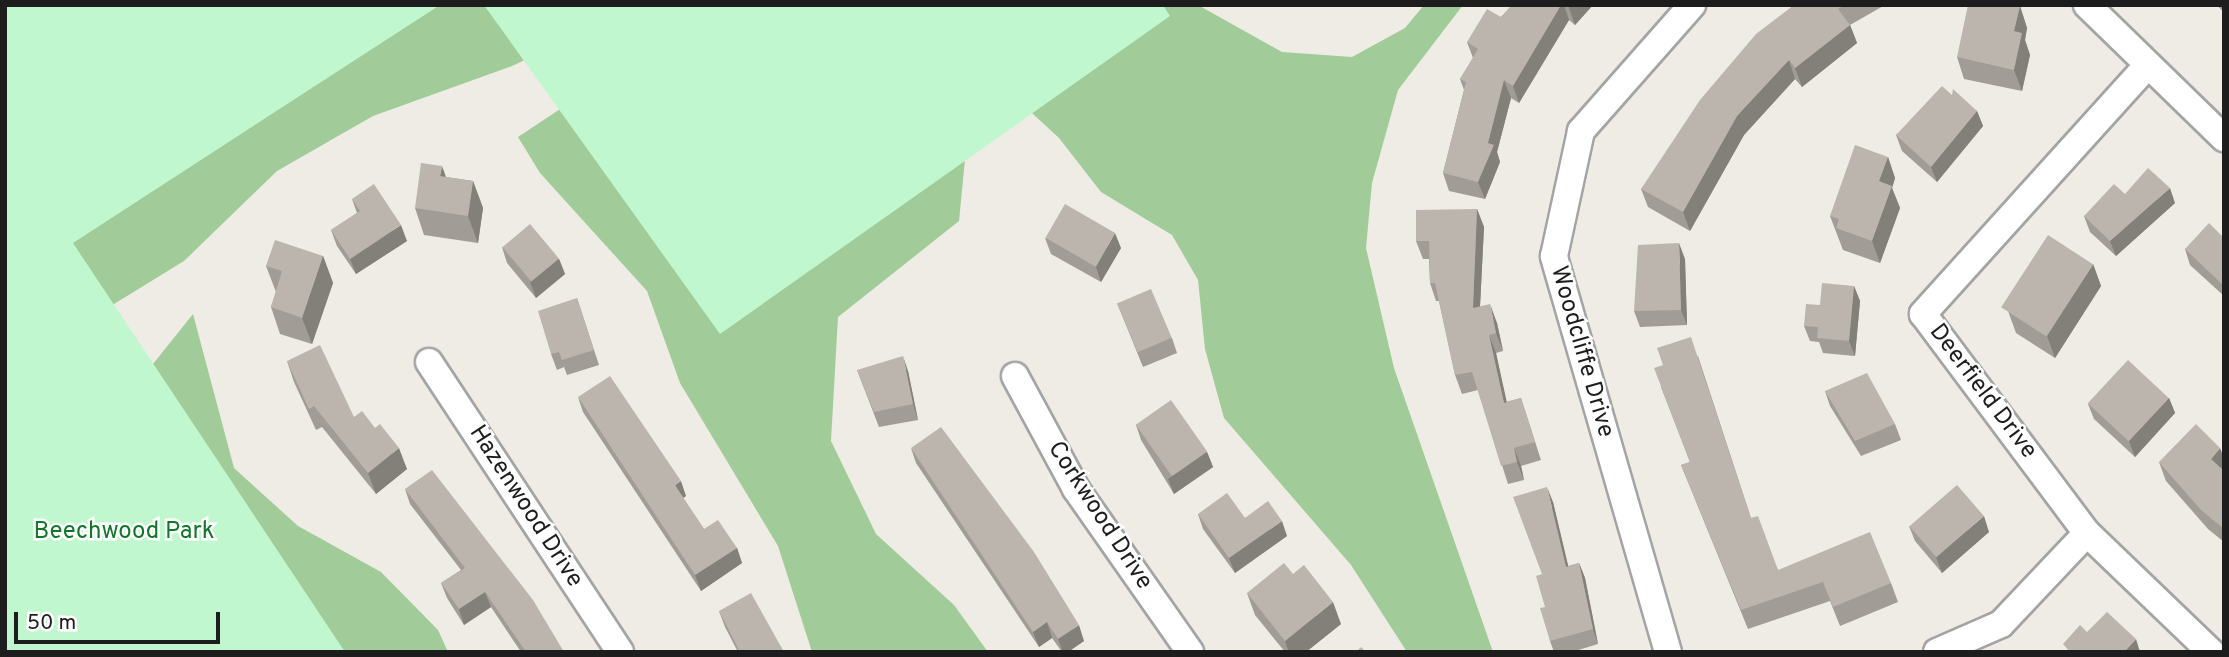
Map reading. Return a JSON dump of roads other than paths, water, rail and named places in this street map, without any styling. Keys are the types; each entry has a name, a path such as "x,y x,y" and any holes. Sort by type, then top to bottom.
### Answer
{"street":[{"name":"Woodcliffe Drive","path":"1668,652 1553,256 1581,131 1692,5"},
{"path":"2087,5 2146,66 2224,138"},
{"name":"Deerfield Drive","path":"2146,66 1923,314 2087,533 2211,652"},
{"name":"Hazenwood Drive","path":"429,362 620,652"},
{"name":"Corkwood Drive","path":"1016,376 1076,489 1190,652"},
{"path":"1937,652 2001,624 2087,533"}],"park label":[{"name":"Beechwood Park","path":"124,533"}]}
